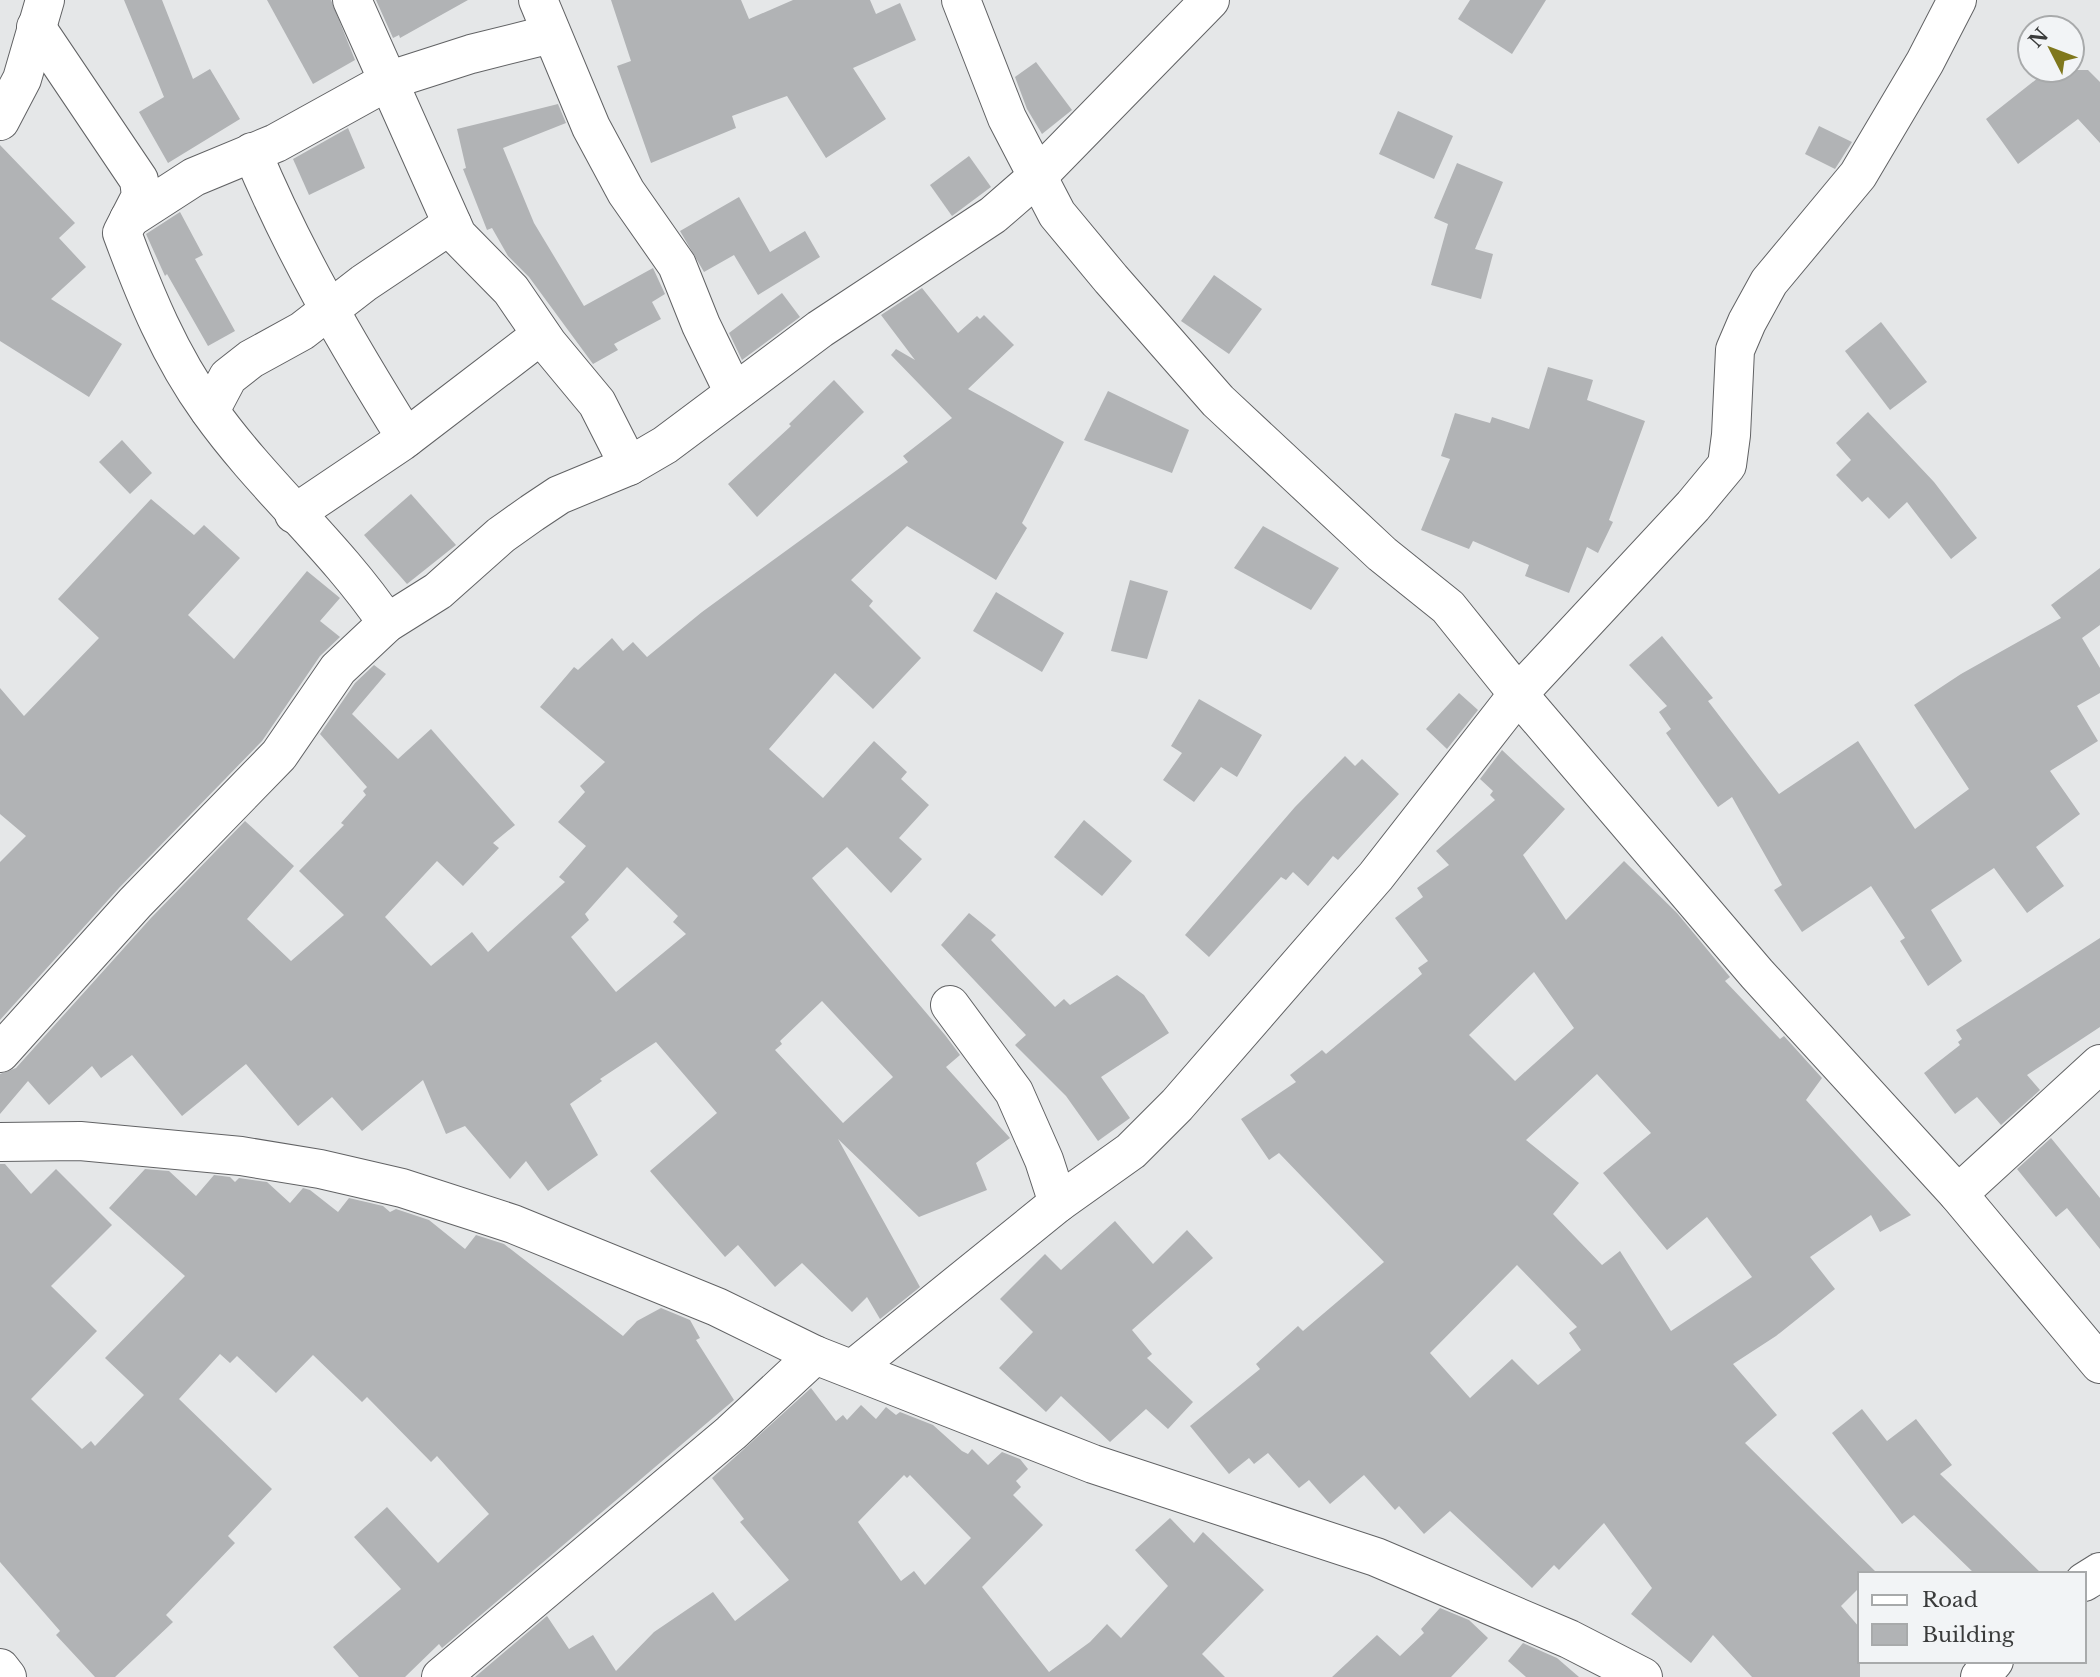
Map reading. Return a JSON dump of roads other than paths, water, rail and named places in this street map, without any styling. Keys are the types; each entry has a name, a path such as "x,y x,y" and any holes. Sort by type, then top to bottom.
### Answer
{"street":[{"path":"352,0 452,224 466,245 511,290 541,335 597,403 629,466"},
{"path":"961,0 1007,118 1057,214 1217,401 1382,554 1448,607 1518,694 1757,974 1958,1194 2030,1284 2100,1364"},
{"path":"0,1053 135,903 270,765 338,669 387,623 438,591 500,535 559,495 629,466 665,445 831,322 993,215 1038,176 1210,0"},
{"path":"854,1368 1058,1203 1131,1150 1177,1105 1376,876 1518,694 1693,506 1727,465 1735,350 1747,322 1769,282 1858,175 1925,62 1957,0"},
{"path":"0,121 22,79 40,13"},
{"path":"40,13 139,180 141,196 122,233 140,281 179,365 210,411 294,514 366,591 387,623"},
{"path":"129,219 194,177 276,143 390,80 471,54 545,17 609,162 649,227 677,265 701,325 734,393"},
{"path":"252,152 276,209 329,311 406,438"},
{"path":"210,411 228,377 329,311 364,283 452,224"},
{"path":"294,514 406,438 516,357 541,335"},
{"path":"950,1005 1014,1092 1044,1160 1058,1203"},
{"path":"1958,1194 2100,1064"},
{"path":"0,1142 80,1141 241,1156 320,1169 402,1188 513,1224 717,1307 815,1354 1093,1464 1376,1557 1569,1639 1624,1673"},
{"path":"441,1677 731,1433 815,1354"},
{"path":"1980,1677 1992,1663"},
{"path":"0,1668 7,1677"}]}
